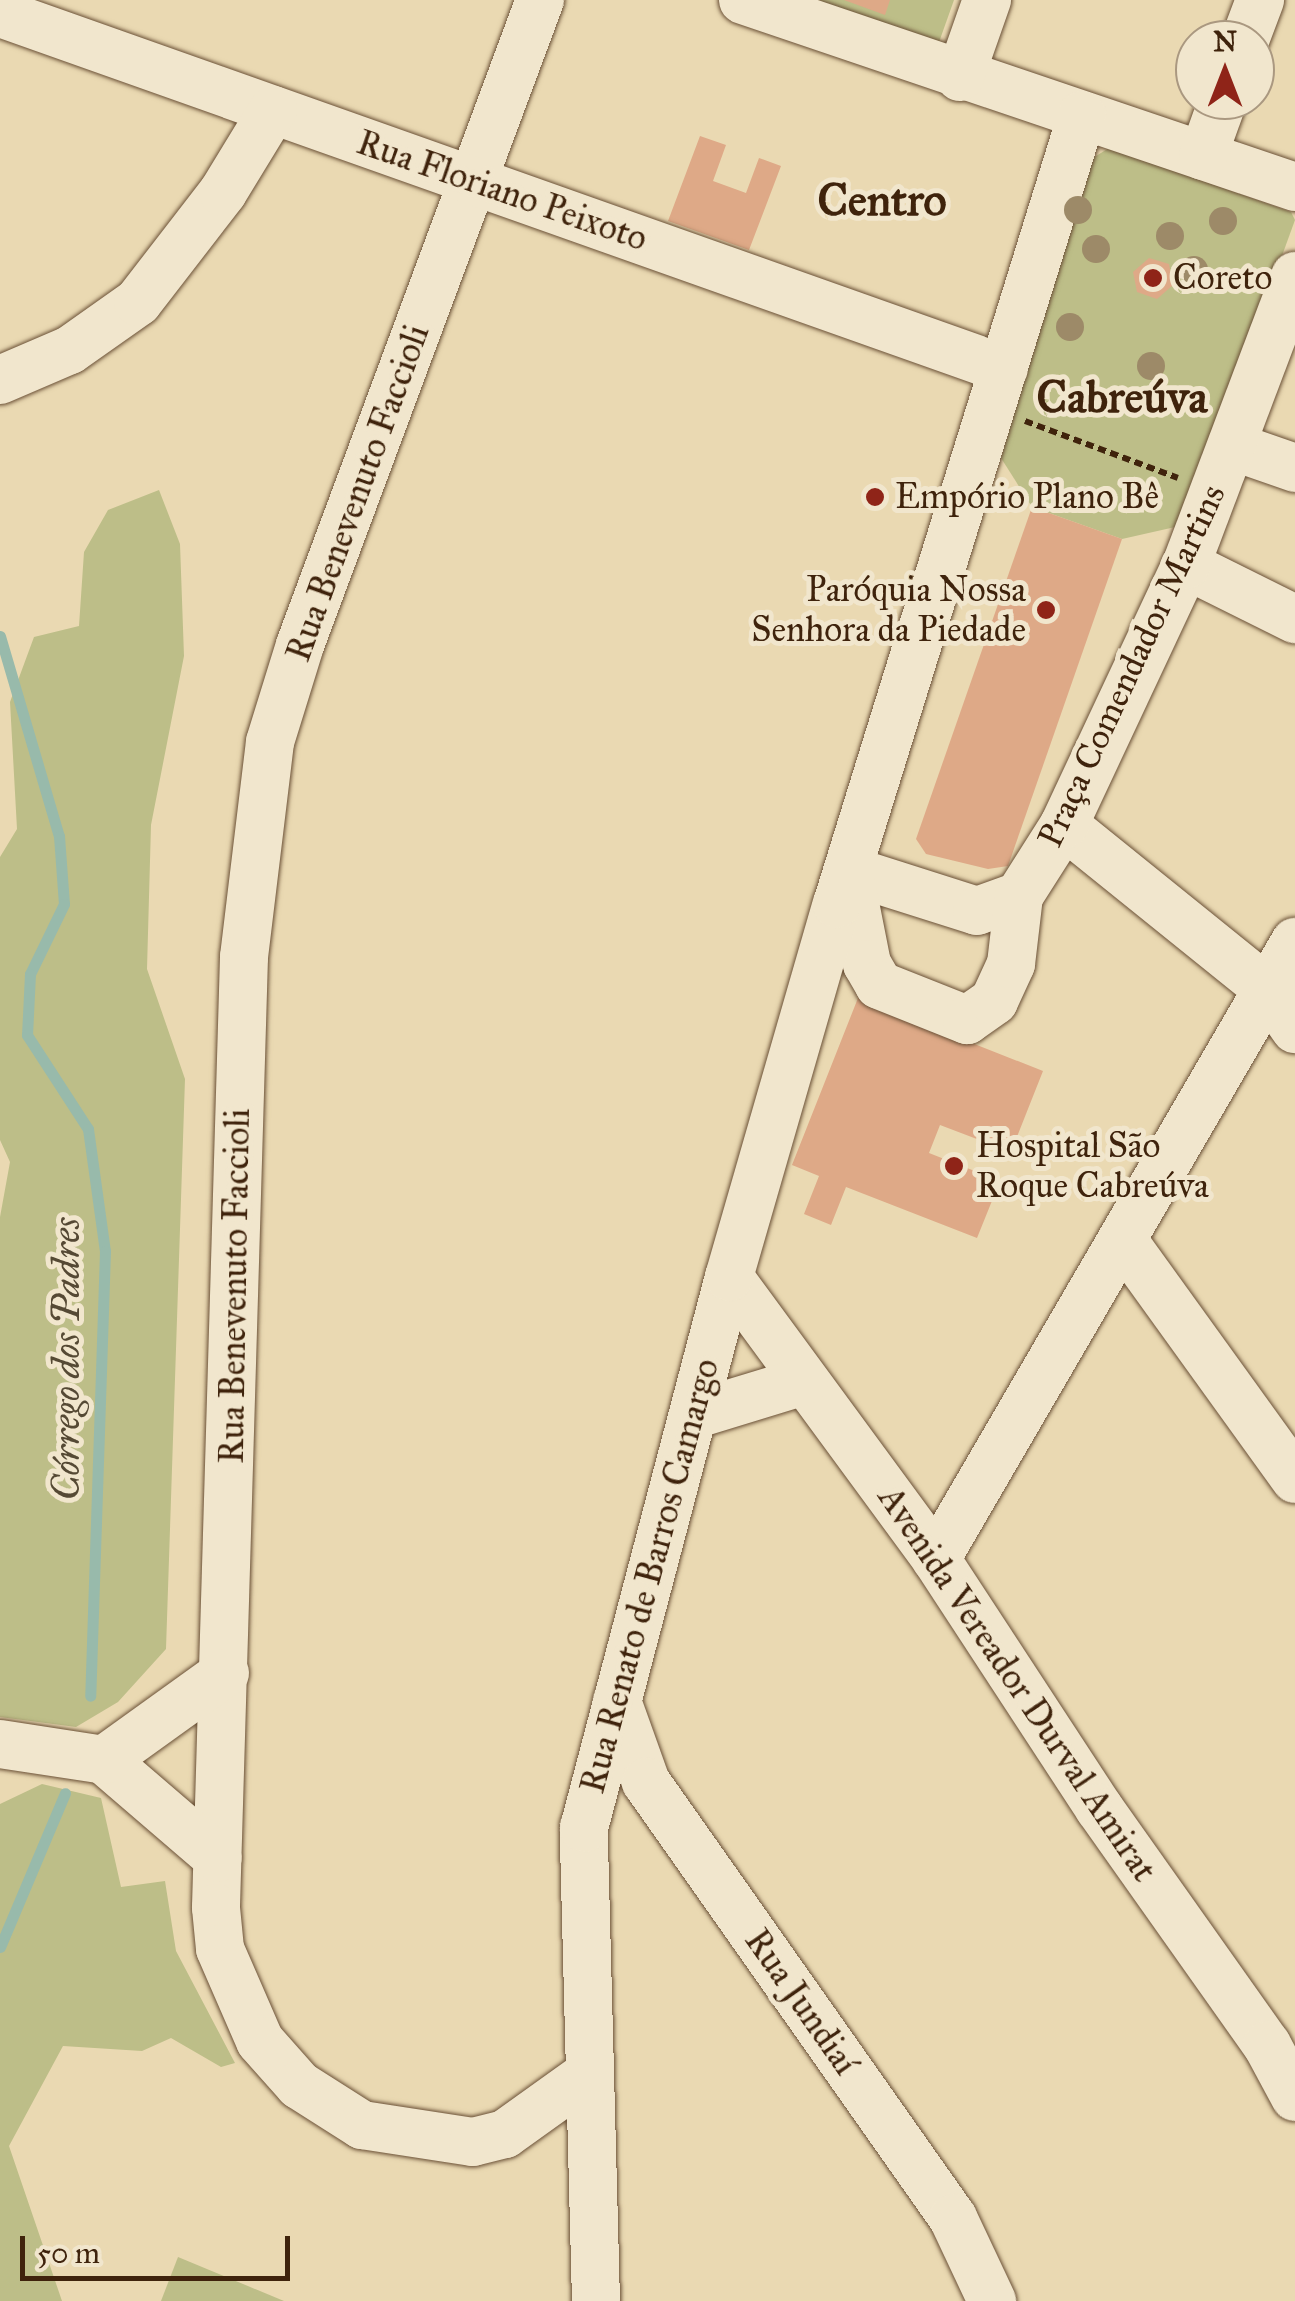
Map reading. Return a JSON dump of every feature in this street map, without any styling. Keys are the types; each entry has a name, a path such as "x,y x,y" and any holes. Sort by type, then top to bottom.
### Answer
{"street":[{"name":"Rua Benevenuto Faccioli","path":"540,0 270,742 244,957 218,1858 220,1950 260,2041 298,2085 362,2126 473,2142 505,2134 586,2076"},
{"path":"743,0 960,77 1295,187"},
{"path":"960,77 987,0"},
{"name":"Rua Floriano Peixoto","path":"14,11 273,110 473,180 998,388"},
{"path":"0,380 70,350 138,302 223,192 273,110"},
{"path":"848,870 977,911 1019,896 1011,964 994,1000 967,1020 879,985 868,964 848,870 1082,115"},
{"path":"1203,156 1216,120"},
{"name":"Praça Comendador Martins","path":"1019,896 1064,825 1186,565 1295,276"},
{"path":"1232,446 1295,468"},
{"path":"1186,565 1295,619"},
{"path":"1064,825 1267,989 1295,1028"},
{"name":"Rua Renato de Barros Camargo","path":"596,2301 586,2076 584,1828 729,1277 848,870"},
{"path":"936,1558 1125,1243 1295,942"},
{"path":"1125,1243 1295,1479"},
{"name":"Avenida Vereador Durval Amirat","path":"729,1277 936,1558 1100,1808 1267,2045 1295,2097"},
{"path":"693,1415 804,1381"},
{"path":"104,1760 225,1673"},
{"name":"Rua Jundiaí","path":"617,1701 646,1782 953,2218 992,2301"},
{"path":"0,1744 104,1760 218,1858"}],"path":[{"path":"998,388 1216,492"}],"green space":[{"path":"814,0 954,0 938,45"},
{"path":"1109,148 1291,212 1295,220 1184,525 1122,539 1032,507 1001,458 1088,161"},
{"path":"159,490 180,544 184,656 151,825 147,969 185,1079 166,1649 118,1702 76,1727 0,1717 0,1217 10,1162 0,1140 0,857 17,829 10,702 34,637 79,626 84,552 108,510"},
{"path":"42,1784 101,1798 121,1887 165,1881 176,1951 235,2063 221,2067 171,2038 142,2051 63,2046 9,2146 62,2301 0,2301 0,1804"},
{"path":"178,2257 284,2301 161,2301"}],"building":[{"path":"844,0 890,0 885,15"},
{"path":"700,136 726,145 713,181 746,193 759,158 781,166 749,250 668,221"},
{"name":"Coreto","path":"1149,258 1169,264 1173,285 1157,299 1137,292 1133,272"},
{"path":"1032,507 1122,539 1008,866 988,869 926,854 916,839"},
{"path":"858,998 1043,1071 1011,1152 940,1125 929,1153 1000,1181 977,1238 846,1187 831,1225 804,1214 819,1176 792,1165"}],"waterway":[{"name":"Córrego dos Padres","path":"0,636 59,836 64,904 30,974 27,1035 88,1129 105,1251 90,1696"},
{"name":"Córrego dos Padres","path":"0,1947 65,1793"}],"place":[{"name":"Coreto","path":"1153,278"},
{"name":"Empório Plano Bê","path":"875,497"},
{"name":"Paróquia Nossa Senhora da Piedade","path":"1046,610"},
{"name":"Hospital São Roque Cabreúva","path":"954,1166"}],"district":[{"name":"Centro","path":"882,200"},
{"name":"Cabreúva","path":"1122,397"}]}
